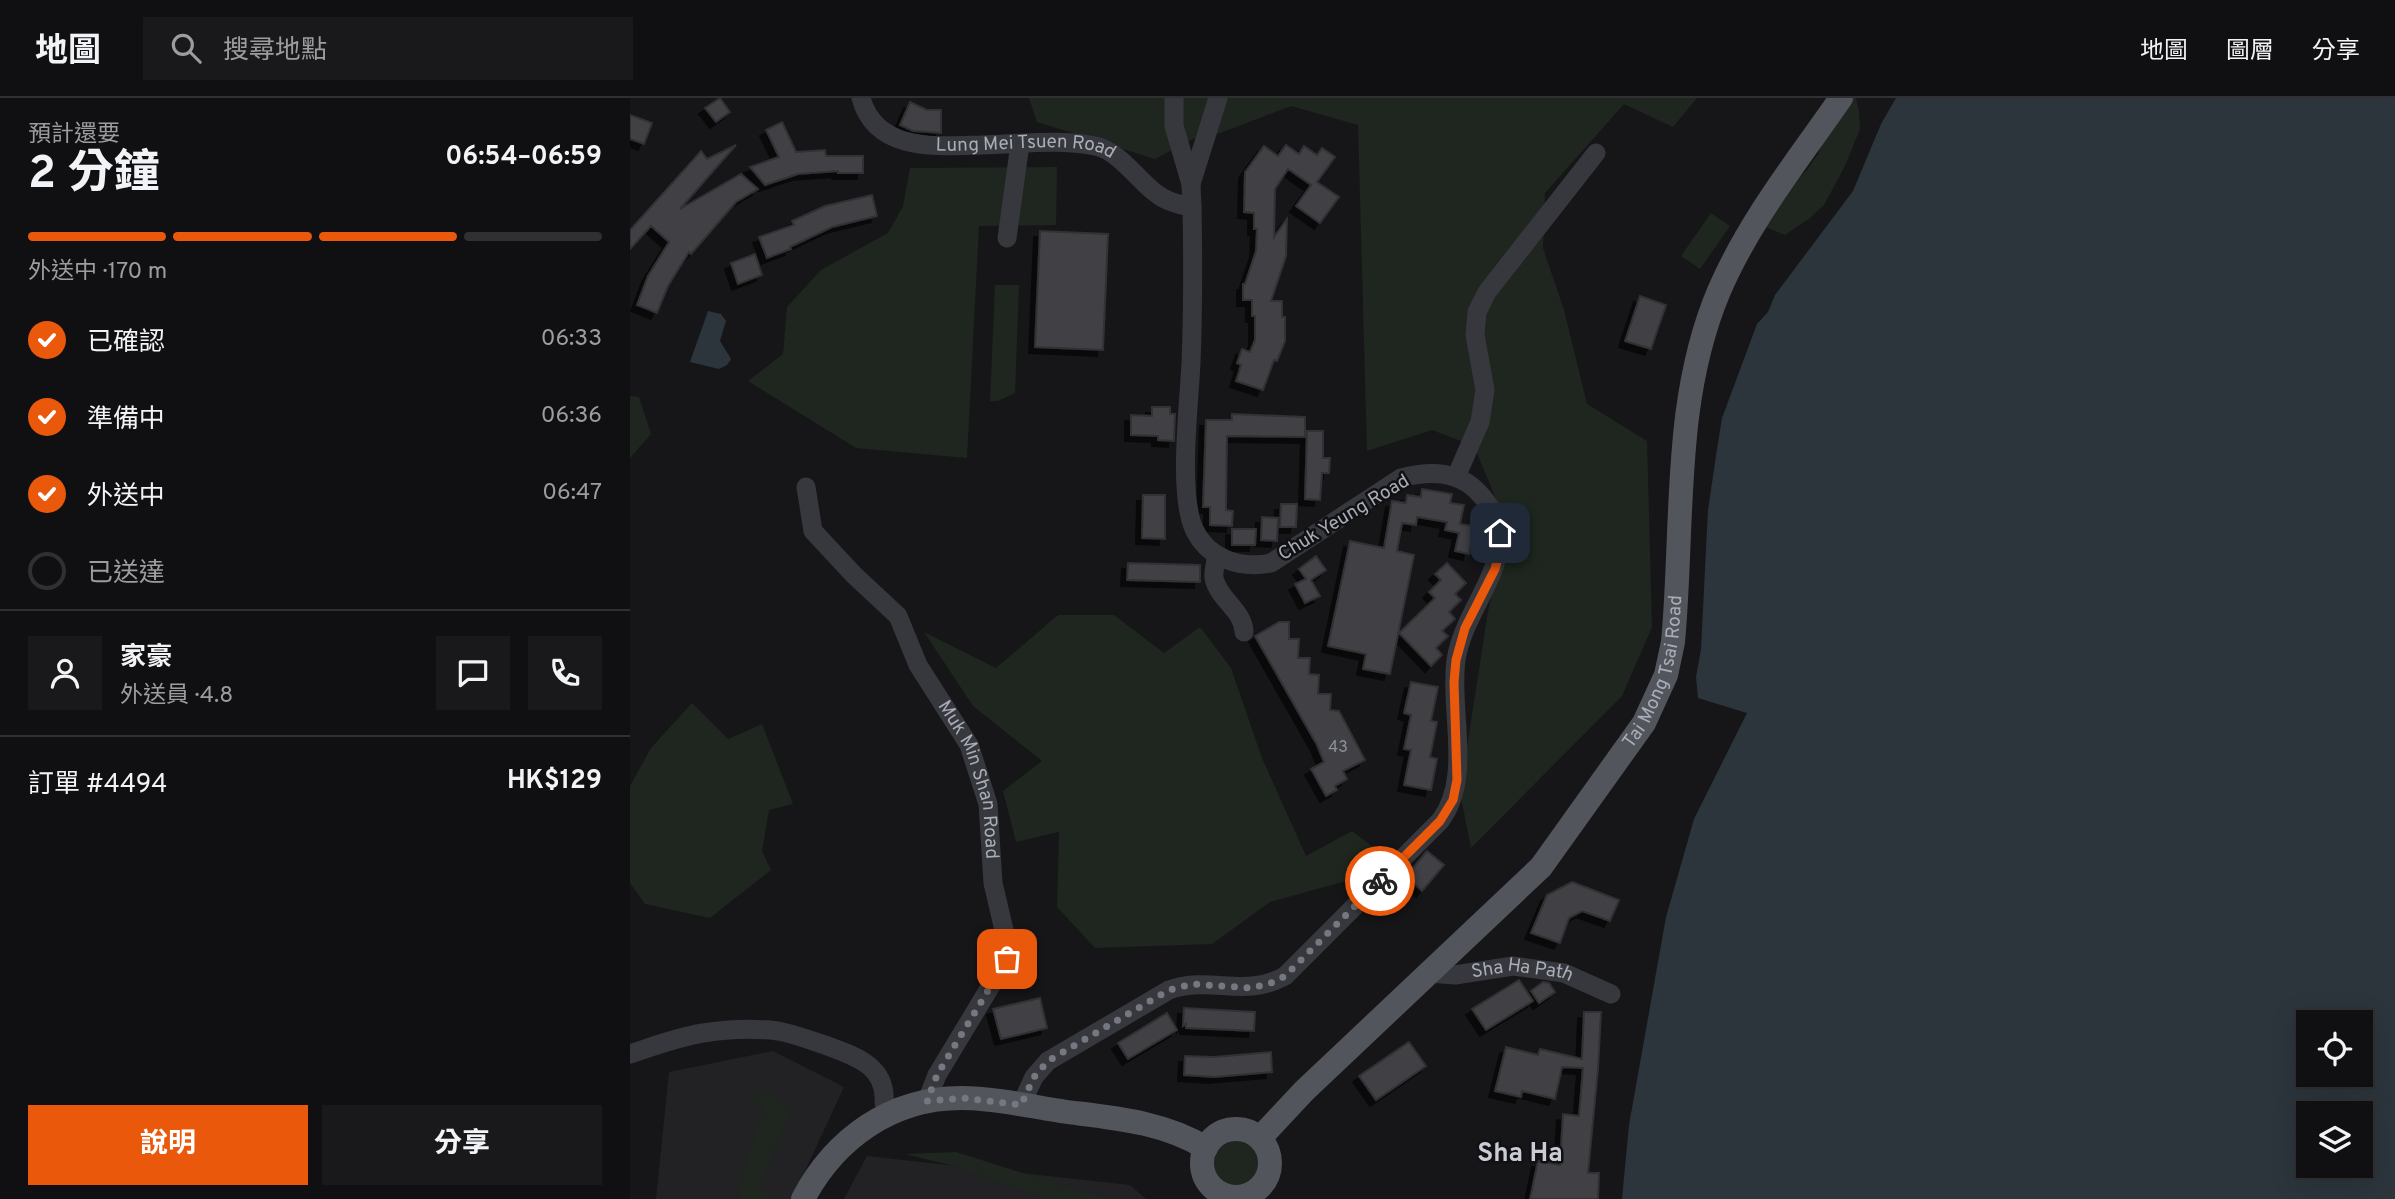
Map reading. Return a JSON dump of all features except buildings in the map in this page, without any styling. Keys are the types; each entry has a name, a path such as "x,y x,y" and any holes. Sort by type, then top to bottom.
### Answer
{"main road":[{"name":"Tai Mong Tsai Road","path":"1260,1138 1304,1091 1541,867 1638,733 1660,693 1673,642 1687,411 1693,374 1708,321 1718,293 1745,240 1768,202 1841,98"},
{"path":"803,1199 820,1171 844,1144 874,1121 891,1112 927,1101 964,1098 1142,1123 1186,1136 1206,1148"},
{"path":"1230,1129 1241,1129 1260,1138 1270,1157 1267,1178 1254,1196 1221,1194 1212,1187 1202,1169 1206,1148 1212,1139 1230,1129"}],"street":[{"name":"Lung Mei Tsuen Road","path":"861,98 870,120 877,128 909,142 932,147 1020,144 1096,146 1116,156 1160,197 1192,207"},
{"name":"Chuk Yeung Road","path":"1174,98 1174,126 1191,184 1192,207 1191,360 1186,468 1188,504 1194,530 1204,544 1217,555 1237,564 1248,566 1270,563 1401,478 1428,473 1456,477"},
{"path":"1191,184 1218,98"},
{"path":"1007,238 1020,144"},
{"path":"1021,1105 1034,1077 1048,1061 1169,990 1204,983 1252,988 1285,976 1447,811 1456,790 1457,780 1454,682 1456,660 1465,628 1495,569 1500,551 1500,533 1490,507 1472,486 1456,477 1480,422 1485,390 1475,335 1477,313 1487,292 1596,153"},
{"name":"Muk Min Shan Road","path":"806,486 813,531 898,616 918,665 969,745 988,804 993,883 1004,930 1007,959 937,1075 927,1101"},
{"path":"1217,555 1213,575 1218,590 1244,624 1244,632"},
{"name":"Sha Ha Path","path":"1429,973 1455,975 1513,966 1564,973 1611,995"},
{"path":"630,1054 702,1033 778,1031 803,1037 857,1057 875,1070 885,1088 884,1103 891,1112"}],"shaded area":[{"path":"1029,98 1697,98 1673,127 1624,104 1545,193 1543,248 1564,310 1587,404 1647,441 1652,627 1622,696 1471,848 1460,793 1488,611 1508,528 1474,446 1432,430 1367,451 1358,125 1291,106 1220,133 1193,139 1155,159 1037,122"},
{"path":"1849,98 1856,98 1860,129 1845,166 1824,205 1785,235 1761,225 1774,204 1806,171 1818,154 1831,124"},
{"path":"1896,98 2395,98 2395,1199 1622,1199 1629,1125 1666,917 1694,819 1747,713 1698,698 1696,677 1701,649 1708,510 1722,418 1757,324 1768,312 1775,295 1853,191 1881,124"},
{"path":"1057,167 1056,225 979,226 967,458 856,448 748,381 783,354 787,307 821,270 888,233 903,206 910,168"},
{"path":"1711,213 1730,226 1700,269 1681,256"},
{"path":"995,285 1019,285 1015,393 998,401 990,401"},
{"path":"708,311 721,314 726,321 720,341 731,359 719,369 690,362"},
{"path":"630,396 639,397 651,434 630,458"},
{"path":"1058,615 1114,615 1164,653 1200,627 1231,668 1262,758 1306,856 1352,831 1381,853 1346,881 1270,902 1212,944 1095,948 1057,907 1059,832 1016,842 1003,791 1042,761 973,706 924,632 996,668"},
{"path":"692,703 728,739 762,724 793,804 769,810 762,851 771,870 710,918 645,904 630,883 630,786 651,748"},
{"path":"773,1051 844,1087 792,1199 656,1199 669,1072"},
{"path":"769,1093 791,1110 760,1186 775,1199 740,1199 739,1187 763,1109 748,1096"},
{"path":"1236,1141 1251,1148 1258,1163 1251,1178 1236,1185 1221,1178 1214,1163 1221,1148"},
{"path":"956,1152 1092,1195 1120,1199 1047,1199 962,1168 905,1154"},
{"path":"867,1156 1130,1185 1146,1199 844,1199"}],"way so far":[{"path":"1007,959 937,1075 927,1101 964,1098 1021,1105 1034,1077 1048,1061 1169,990 1204,983 1252,988 1285,976 1380,881"}],"district":[{"name":"Sha Ha","path":"1520,1154"}],"route":[{"path":"1380,881 1440,821 1453,800 1457,780 1454,682 1456,660 1471,612 1495,569 1500,551 1500,533"}]}
